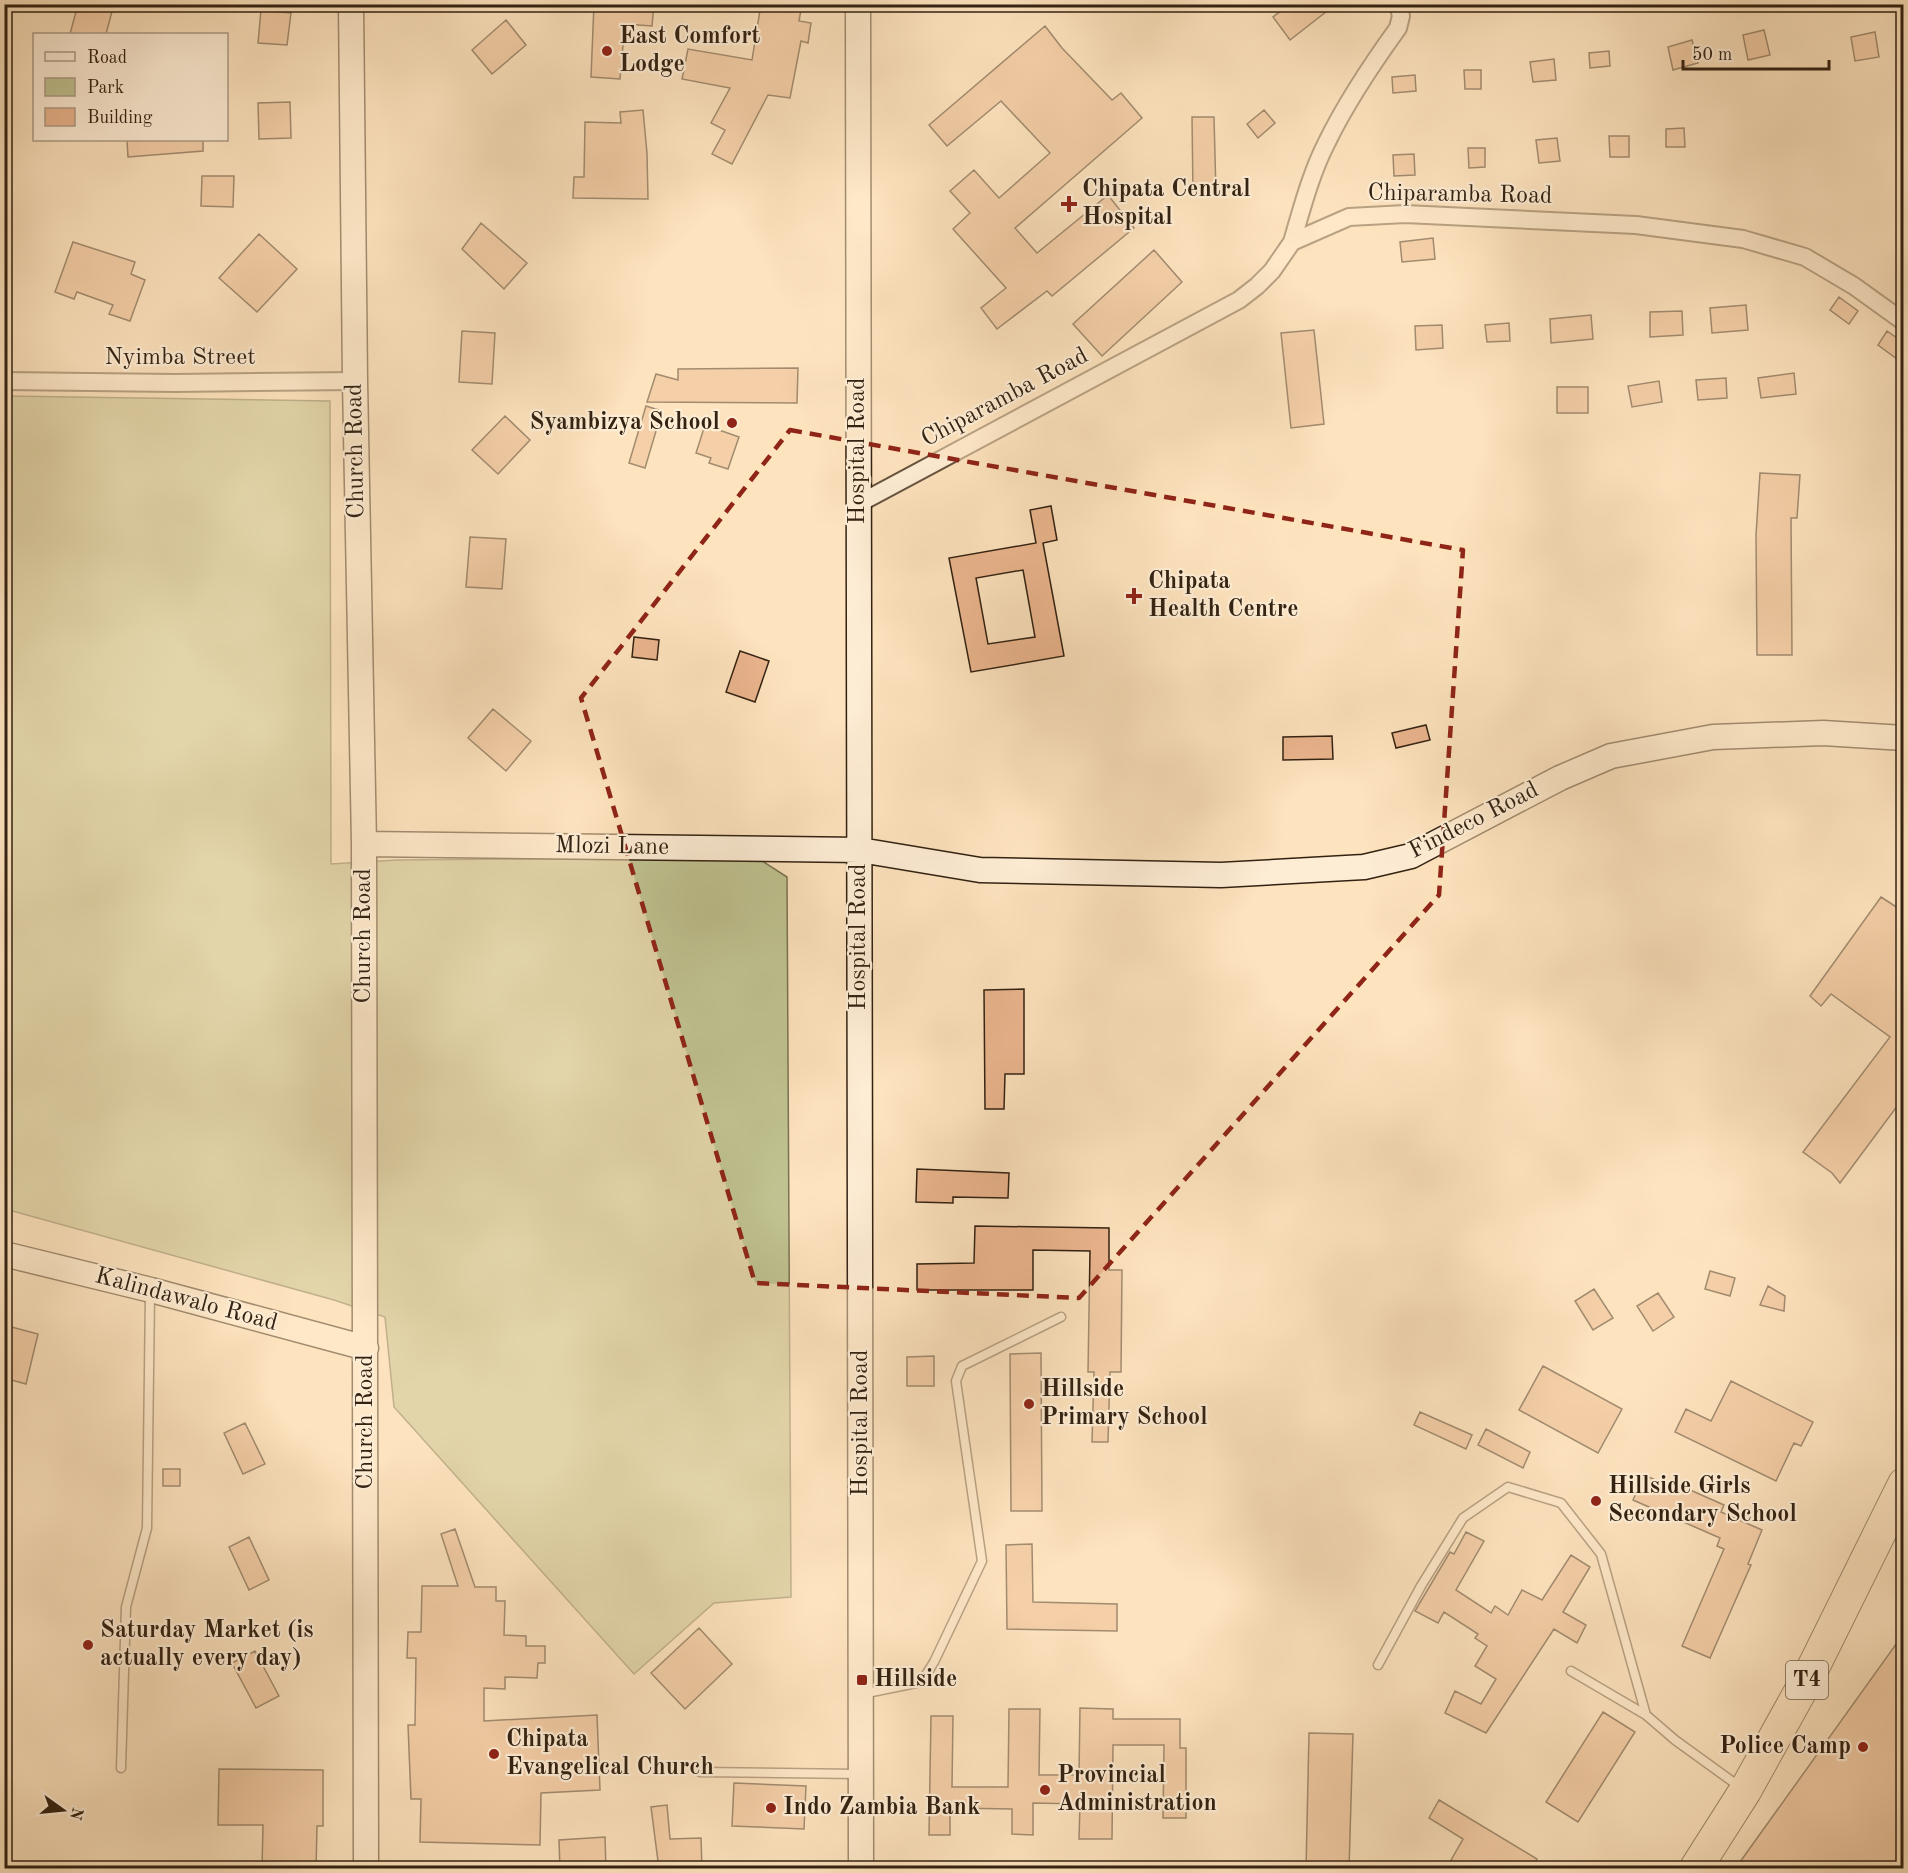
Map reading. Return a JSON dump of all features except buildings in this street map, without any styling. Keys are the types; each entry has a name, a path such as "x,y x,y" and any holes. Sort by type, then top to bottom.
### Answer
{"highway":[{"name":"T4","path":"1696,1869 1745,1791 1811,1672 1904,1484"}],"street":[{"name":"Church Road","path":"351,4 355,381 364,844 366,1869"},
{"name":"Hospital Road","path":"858,4 861,1869"},
{"path":"1292,242 1307,191 1326,143 1351,97 1398,28 1401,16 1398,4"},
{"name":"Chiparamba Road","path":"858,504 1239,300 1264,279 1292,242 1349,217 1394,215 1647,226 1743,239 1806,256 1854,286 1904,322"},
{"name":"Nyimba Street","path":"4,381 175,383 355,381"},
{"name":"Findeco Road","path":"860,850 980,870 1221,875 1364,867 1411,856 1560,778 1611,756 1713,737 1823,733 1904,738"},
{"name":"Mlozi Lane","path":"364,844 860,850"},
{"name":"Kalindawalo Road","path":"4,1254 150,1290 366,1348"}],"lane":[{"path":"121,1768 126,1607 147,1528 150,1290"},
{"path":"862,1694 916,1683 924,1678 982,1561 956,1381 958,1373 962,1366 1061,1317"},
{"path":"1378,1665 1421,1586 1463,1518 1508,1487 1561,1503 1601,1554 1646,1715"},
{"path":"1571,1671 1646,1715 1745,1791"},
{"path":"700,1772 861,1774"}],"highlighted area":[{"path":"790,430 1463,550 1439,895 1079,1298 755,1283 581,698"}],"green space":[{"path":"4,396 330,401 331,864 397,860 756,857 787,877 791,1597 714,1603 634,1674 394,1407 385,1317 334,1300 5,1209"}],"place":[{"name":"East Comfort Lodge","path":"607,51"},
{"name":"Chipata Central Hospital","path":"1069,204"},
{"name":"Syambizya School","path":"732,423"},
{"name":"Chipata Health Centre","path":"1134,596"},
{"name":"Hillside Primary School","path":"1029,1404"},
{"name":"Hillside Girls Secondary School","path":"1596,1501"},
{"name":"Saturday Market (is actually every day)","path":"88,1645"},
{"name":"Hillside","path":"862,1680"},
{"name":"Police Camp","path":"1863,1747"},
{"name":"Chipata Evangelical Church","path":"494,1754"},
{"name":"Provincial Administration","path":"1045,1790"},
{"name":"Indo Zambia Bank","path":"771,1808"}]}
